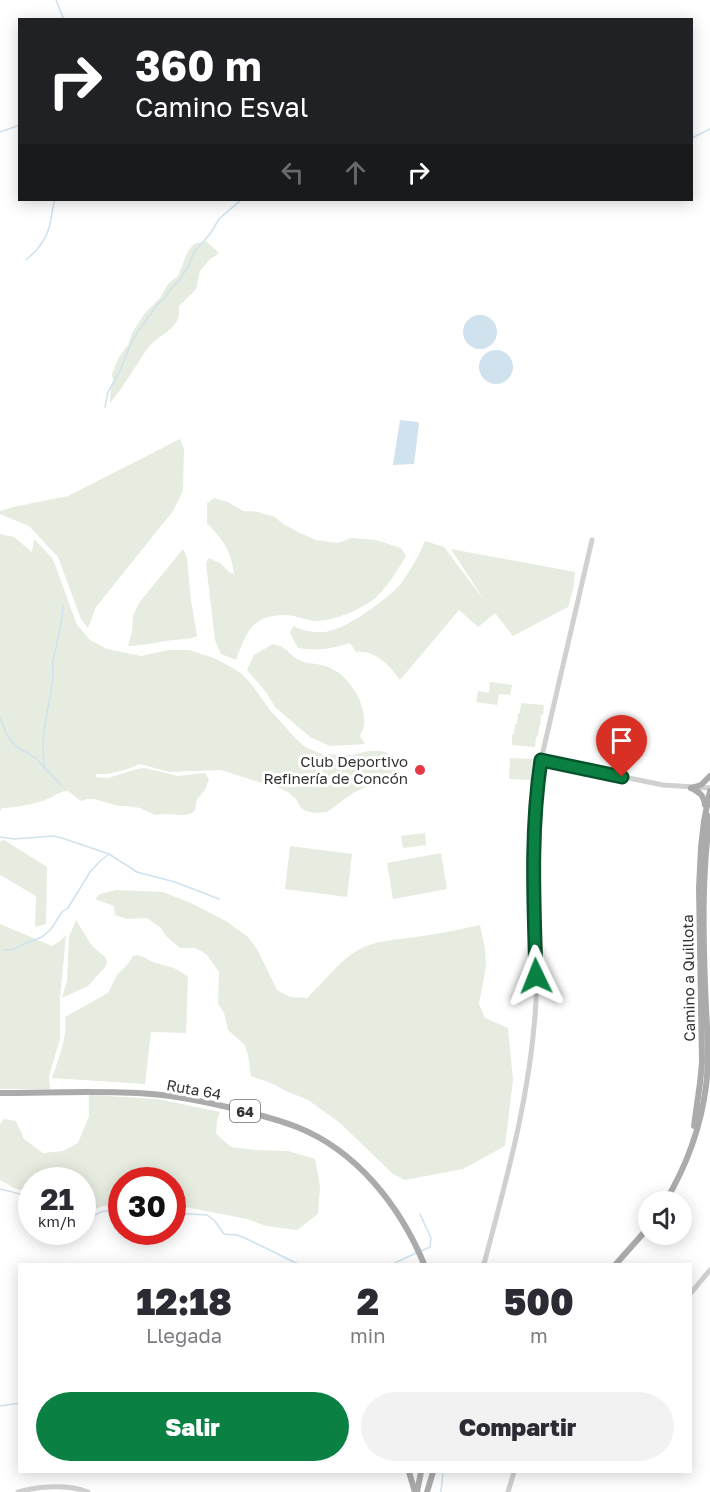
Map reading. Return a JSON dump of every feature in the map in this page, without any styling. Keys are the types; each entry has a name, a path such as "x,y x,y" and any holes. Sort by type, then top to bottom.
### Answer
{"main road":[{"path":"691,788 701,785 710,777"},
{"path":"691,788 703,797 704,820"},
{"name":"Camino a Quillota","path":"706,1084 702,1062 699,888 704,820 710,790"},
{"name":"Camino a Quillota","path":"670,1191 698,1125 706,1084 704,906 710,816"},
{"name":"Ruta 64","path":"0,1093 153,1094 232,1108 298,1127 331,1145 370,1178 404,1223 424,1263"},
{"path":"617,1263 638,1241"},
{"path":"409,1473 417,1492"},
{"path":"417,1492 422,1473"},
{"path":"427,1492 433,1473"}],"street":[{"path":"484,1263 518,1134 532,1047 536,976 533,850 541,760 591,540"},
{"path":"541,760 663,785 710,790"},
{"path":"692,1292 709,1273"},
{"path":"508,1492 514,1473"},
{"path":"18,1492 51,1487 72,1488 88,1492"}],"shaded area":[{"path":"206,241 218,252 217,255 210,259 200,271 196,289 179,306 177,322 150,345 110,403 112,374 132,333 145,313 160,298 168,284 178,276 188,251 194,244"},
{"path":"180,439 184,449 183,491 173,511 96,607 88,628 81,619 58,557 29,526 0,514 0,511 68,496"},
{"path":"214,498 228,502 243,511 275,517 283,524 316,540 338,543 351,538 376,540 401,548 406,556 378,595 353,611 324,620 313,621 286,615 265,618 258,622 247,634 236,660 221,654 215,640 206,563 209,558 234,574 231,558 225,546 207,523 207,503"},
{"path":"0,534 14,537 32,552 34,539 53,559 77,625 90,640 107,649 141,656 168,650 189,650 214,658 242,674 270,710 307,748 322,754 352,755 381,751 393,755 396,764 392,778 381,787 365,787 353,793 327,812 314,813 301,808 288,792 221,770 169,772 140,764 125,770 96,774 96,777 108,778 145,768 178,776 205,773 209,779 205,790 197,799 195,810 184,815 155,815 140,808 119,806 94,799 81,801 68,791 35,803 2,808 0,811"},
{"path":"425,541 444,547 484,600 451,549 575,572 568,607 513,636 495,613 478,627 459,610 400,680 376,656 356,652 350,643 324,649 298,648 290,633 293,626 309,631 325,632 344,626 366,612 402,582"},
{"path":"183,549 187,558 197,636 128,646 133,616 139,603"},
{"path":"273,644 301,661 325,666 342,675 353,688 361,703 364,725 360,736 365,744 330,746 310,737 275,707 266,692 247,670 254,655"},
{"path":"490,682 512,685 510,695 499,694 497,705 476,702 478,691 489,693"},
{"path":"521,703 544,705 535,747 512,745 512,735 515,724 517,724"},
{"path":"510,758 533,759 531,780 509,779"},
{"path":"425,833 426,845 403,848 401,836"},
{"path":"4,840 47,867 46,924 35,927 36,896 0,875 0,841"},
{"path":"290,846 352,854 347,897 285,889"},
{"path":"441,853 447,889 393,899 387,863"},
{"path":"116,890 163,892 226,921 248,937 257,949 277,990 290,997 307,998 344,960 372,944 480,925 486,966 479,1004 485,1018 508,1028 513,1080 505,1146 463,1169 405,1180 393,1174 339,1122 308,1100 251,1076 244,1044 228,1030 224,1013 218,1004 219,972 206,954 195,948 180,948 166,936 161,928 147,918 127,919 115,915 114,906 95,899 100,894"},
{"path":"76,920 92,946 107,961 106,966 88,986 62,998 67,981 69,937"},
{"path":"0,924 52,946 66,935 60,998 60,1039 49,1076 50,1089 0,1089"},
{"path":"137,955 176,969 188,977 186,1033 151,1032 145,1084 52,1078 64,1040 65,1017 108,993 117,975 133,956"},
{"path":"89,1095 158,1099 220,1112 216,1134 231,1147 288,1151 315,1159 320,1186 318,1214 297,1230 266,1226 247,1219 186,1207 186,1167 108,1167 108,1205 96,1209 96,1167 18,1167 18,1189 0,1180 0,1124 4,1119 16,1121 24,1139 43,1153 63,1151 78,1143 89,1116"}],"water":[{"path":"480,315 492,320 497,332 492,344 480,349 468,344 463,332 468,320"},
{"path":"496,350 508,355 513,367 508,379 496,384 484,379 479,367 484,355"},
{"path":"400,420 419,424 414,464 393,465"}],"waterway":[{"path":"56,0 63,18"},
{"path":"0,132 18,126"},
{"path":"693,138 710,129"},
{"path":"26,260 44,240 55,201"},
{"path":"105,407 108,392 139,330 180,279 194,252 210,234 219,219 240,201"},
{"path":"45,768 43,747 46,716 63,606"},
{"path":"0,718 7,735 15,746 36,758 61,785"},
{"path":"0,837 14,839 53,836 62,838 109,854 137,872 175,882 219,899"},
{"path":"4,950 12,950 42,937 51,929 62,912 68,908 90,872 109,854"},
{"path":"0,1189 18,1194"},
{"path":"96,1214 108,1211"},
{"path":"186,1214 207,1215 214,1220 224,1234 245,1238 296,1263"},
{"path":"420,1214 431,1238 430,1247 421,1251"},
{"path":"395,1263 416,1253"},
{"path":"0,1406 18,1403"},
{"path":"441,1492 443,1473"}],"place":[{"name":"Club Deportivo Refinería de Concón","path":"420,770"}],"route":[{"path":"536,976 533,850 541,760 622,777"}]}
